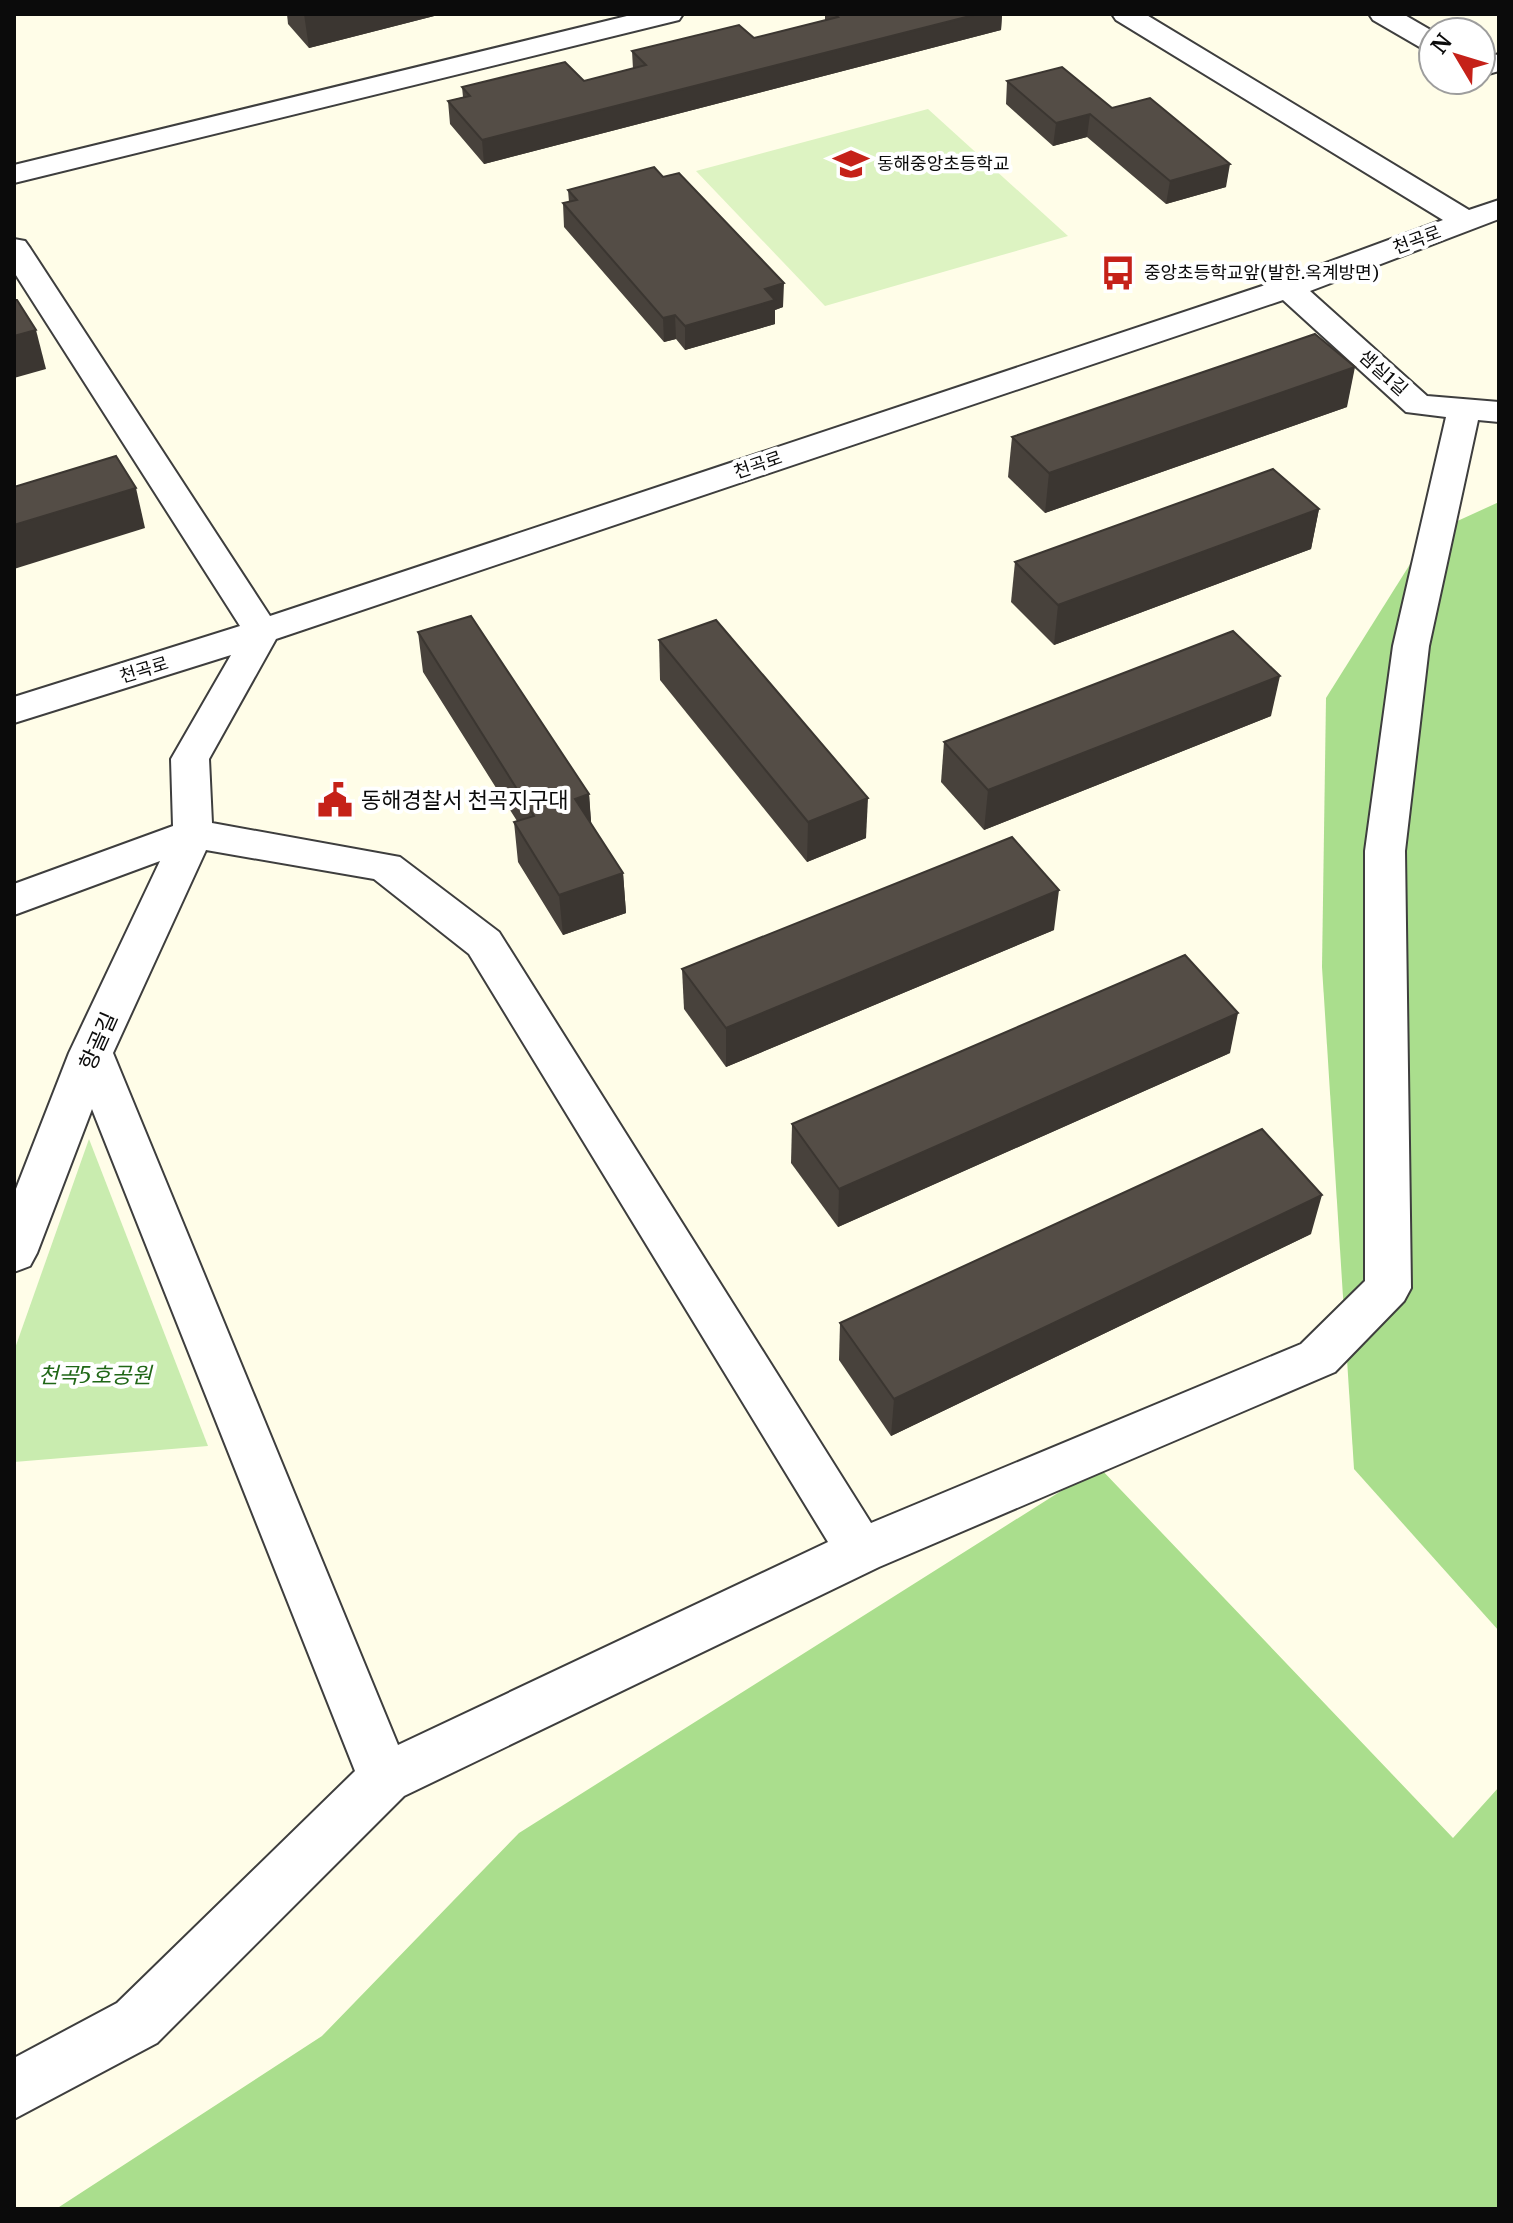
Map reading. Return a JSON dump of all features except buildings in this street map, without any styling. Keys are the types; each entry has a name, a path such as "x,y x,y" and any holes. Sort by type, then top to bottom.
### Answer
{"street":[{"path":"14,174 669,14"},
{"path":"1126,14 1484,215"},
{"path":"1383,14 1417,34"},
{"name":"천곡로","path":"14,710 262,632 1288,288 1484,215"},
{"path":"14,248 262,632 190,759 193,834"},
{"name":"샘실1길","path":"1288,288 1418,405 1481,411"},
{"path":"14,2090 137,2023 385,1778 861,1551 1318,1358 1388,1288 1385,851 1411,646 1481,411"},
{"path":"14,900 193,834 386,867 484,943 861,1551"},
{"name":"항골길","path":"14,1253 91,1053 193,834"},
{"path":"91,1053 385,1778"}],"green space":[{"path":"928,109 1068,236 825,306 696,171"},
{"path":"1499,502 1499,1631 1354,1469 1322,967 1326,698 1429,534"},
{"name":"천곡5호공원","path":"89,1139 208,1446 14,1462 14,1351"},
{"path":"1099,1467 1453,1838 1499,1787 1499,2209 56,2209 322,2036 519,1833"}],"place":[{"name":"동해중앙초등학교","path":"851,164"},
{"name":"중앙초등학교앞(발한.옥계방면)","path":"1118,273"},
{"name":"동해경찰서 천곡지구대","path":"335,800"}]}
